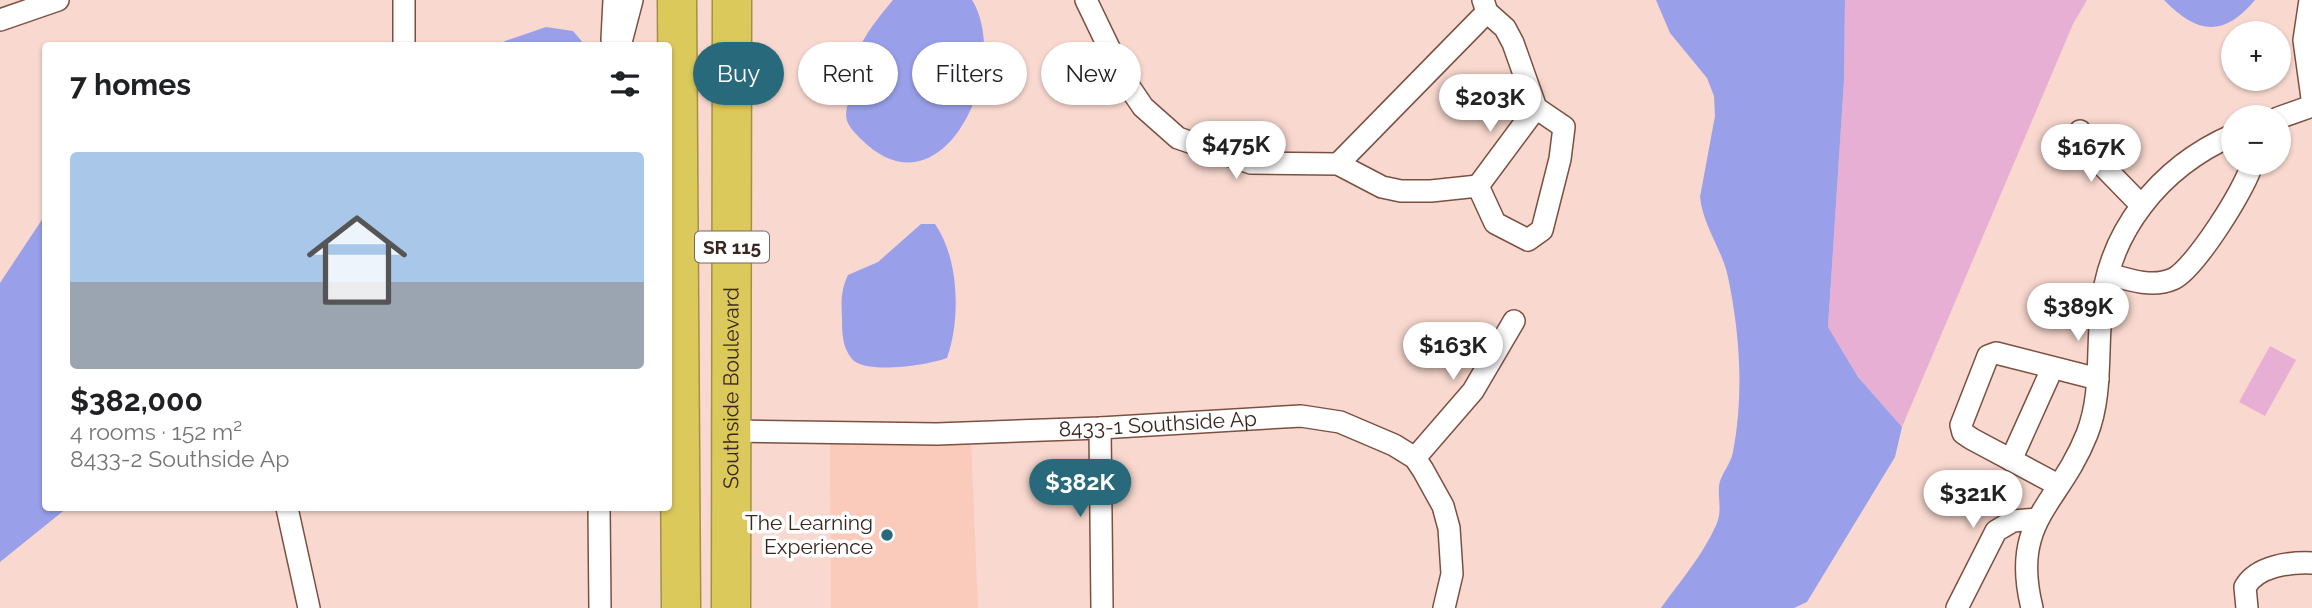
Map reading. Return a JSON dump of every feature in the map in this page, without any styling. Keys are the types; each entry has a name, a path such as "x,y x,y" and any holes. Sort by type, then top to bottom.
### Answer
{"highway":[{"name":"SR 115","path":"677,0 673,433 681,608"},
{"name":"Southside Boulevard","path":"731,608 732,0"}],"street":[{"path":"0,20 58,0"},
{"path":"404,0 404,42"},
{"path":"612,42 614,0"},
{"path":"621,42 632,0"},
{"path":"1087,0 1131,88 1163,127 1178,138 1251,163 1338,164 1370,182 1401,191 1478,186 1536,108"},
{"path":"2309,0 2304,40 2312,99"},
{"path":"1338,164 1485,6 1505,28 1513,43 1536,108 1564,127 1560,159 1542,230 1528,240 1505,231 1495,223 1478,186"},
{"path":"2291,113 2312,106"},
{"path":"2081,131 2103,166 2141,205"},
{"path":"2032,608 2025,558 2036,519 2088,432 2098,379 2101,309 2119,243 2141,205 2163,180 2192,156 2221,141"},
{"path":"2109,274 2155,283 2174,279 2186,270 2239,195 2249,175"},
{"path":"1444,608 1452,574 1450,528 1443,506 1415,458 1473,391 1514,321"},
{"path":"2058,485 1963,433 1961,425 1988,356 1996,353 2098,379"},
{"path":"2011,460 2052,369"},
{"name":"8433-1 Southside Ap","path":"731,431 937,434 1100,428 1252,417 1323,417 1358,427 1415,458"},
{"path":"1100,428 1102,608"},
{"path":"288,511 309,608"},
{"path":"599,511 600,608"},
{"path":"600,540 605,511"},
{"path":"1957,608 1996,531 2013,521 2036,519"},
{"path":"2246,608 2245,587 2255,575 2284,565 2312,563"}],"shaded area":[{"path":"1845,0 2087,0 2073,24 1902,427 1858,377 1828,327 1844,81"},
{"path":"2270,346 2296,360 2265,416 2239,402"},
{"path":"830,440 971,440 978,608 831,608"}],"water":[{"path":"893,0 972,0 982,28 983,42 912,42 912,105 972,105 963,125 943,148 919,161 892,160 862,140 847,120 848,105 898,105 898,42 863,42"},
{"path":"1656,0 1845,0 1844,81 1828,327 1858,377 1902,427 1895,457 1807,602 1794,608 1661,608 1699,556 1717,523 1720,482 1733,452 1739,409 1739,364 1728,277 1705,218 1700,197 1715,116 1714,96 1707,78 1670,33"},
{"path":"2164,0 2255,0 2232,21 2221,21 2221,26 2199,25"},
{"path":"546,27 573,31 582,42 504,42"},
{"path":"42,220 42,511 63,511 0,562 0,283"},
{"path":"921,224 935,224 943,238 953,271 956,307 947,358 898,367 870,367 859,364 852,359 844,344 842,296 848,275 878,262"}],"place":[{"name":"The Learning Experience","path":"887,535"}]}
